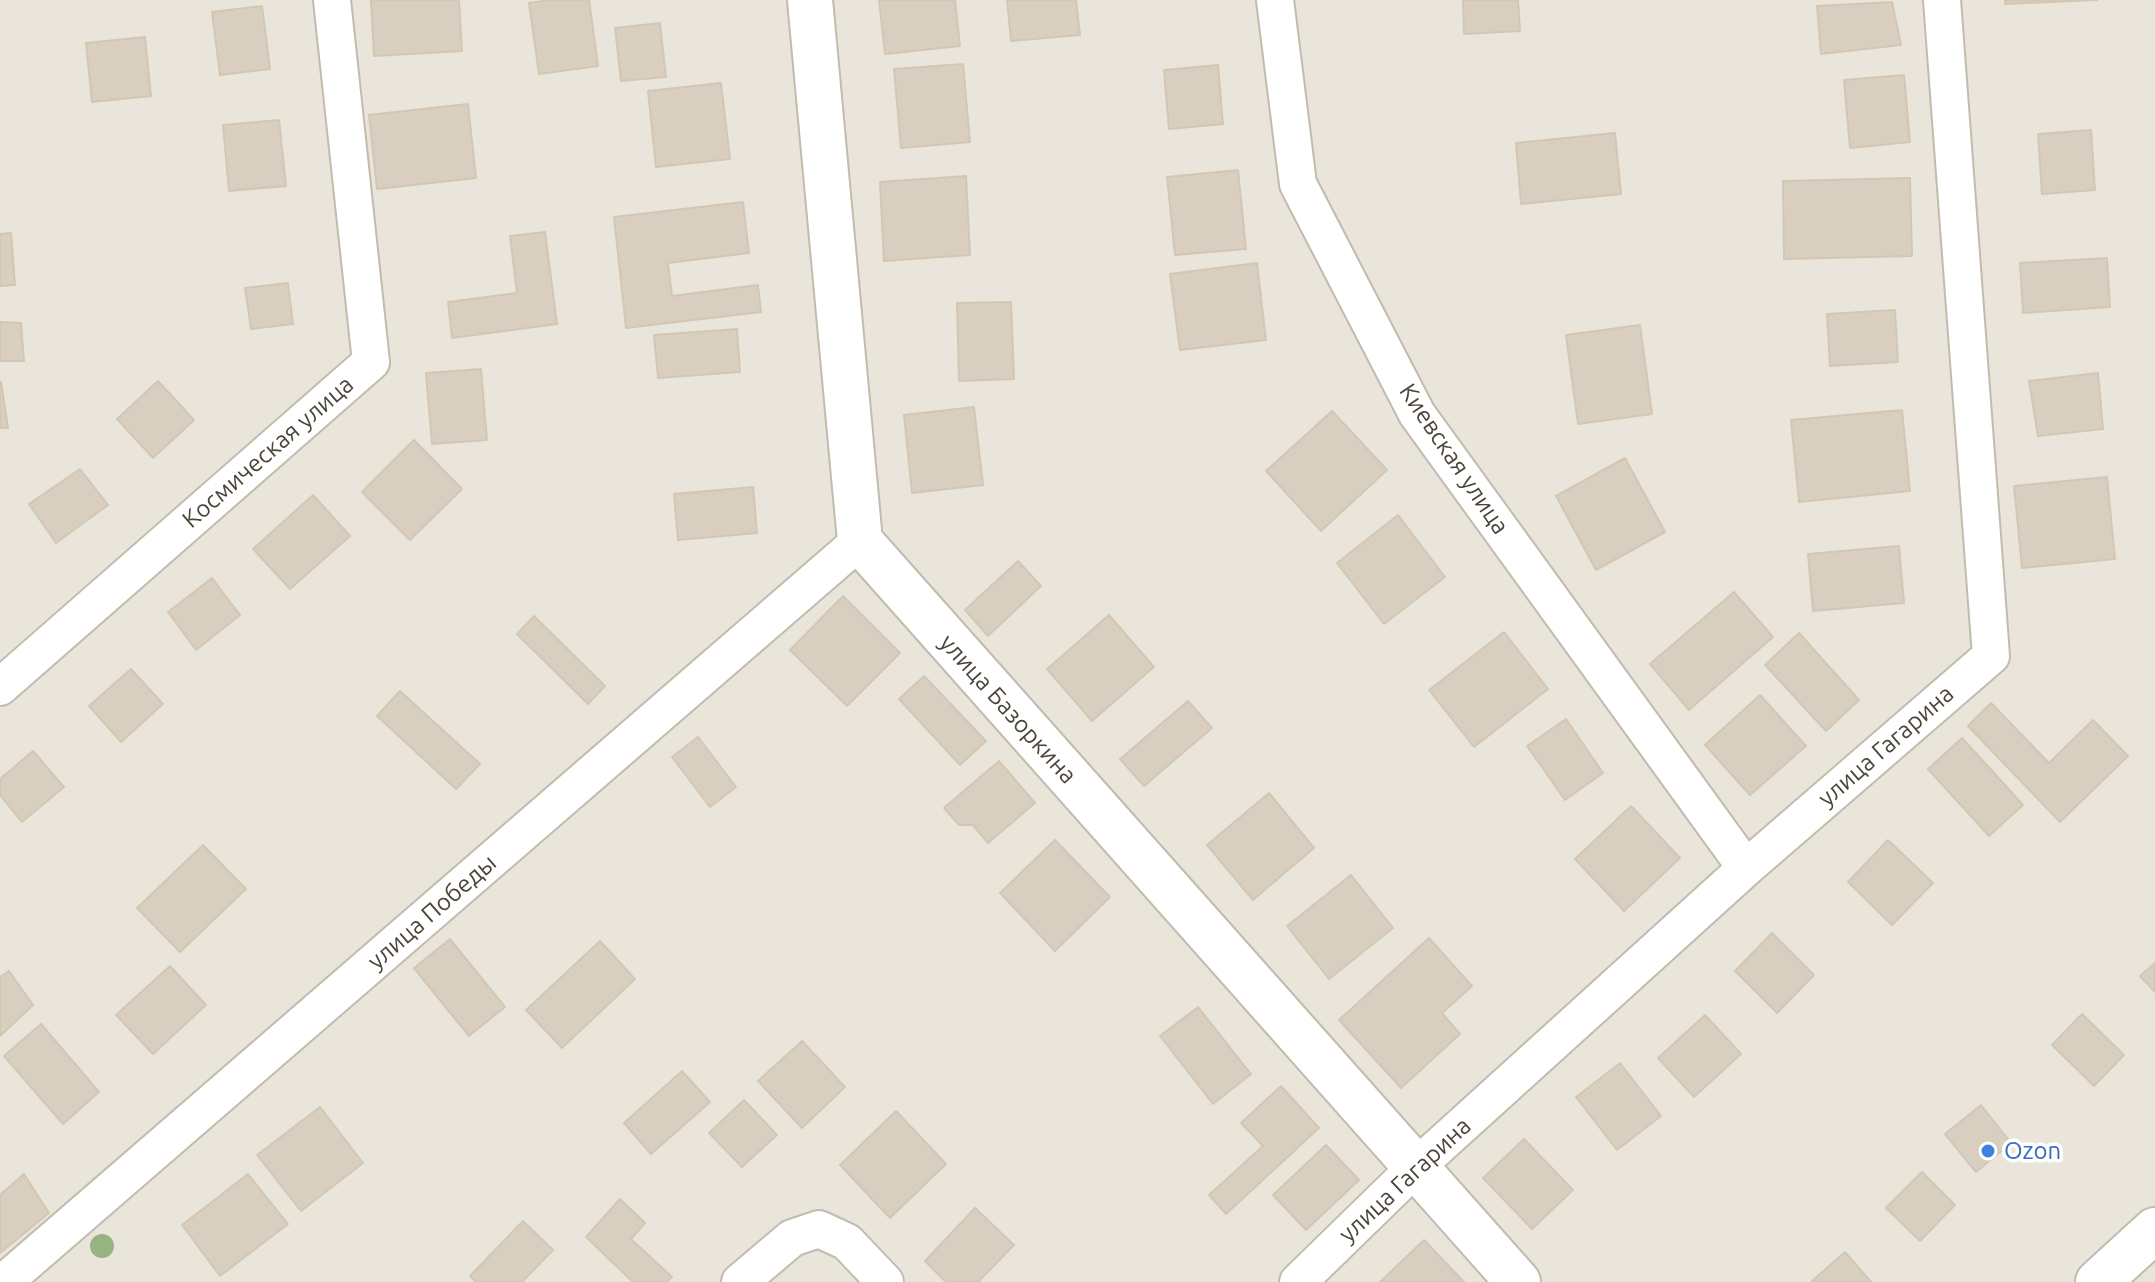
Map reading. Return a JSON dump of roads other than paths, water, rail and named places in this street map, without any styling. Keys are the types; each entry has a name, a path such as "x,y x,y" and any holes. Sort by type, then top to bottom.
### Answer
{"street":[{"name":"Космическая улица","path":"0,687 371,362 332,0"},
{"path":"810,0 860,541"},
{"name":"Киевская улица","path":"1275,0 1298,184 1417,414 1746,868"},
{"name":"улица Гагарина","path":"1298,1282 1416,1167 1746,868 1991,656 1942,0"},
{"name":"улица Базоркина","path":"860,541 1518,1282"},
{"name":"улица Победы","path":"4,1282 860,541"},
{"path":"740,1282 792,1238 819,1229 847,1242 885,1282"},
{"path":"2098,1282 2155,1230"}],"place":[{"name":"Ozon","path":"1988,1151"}]}
